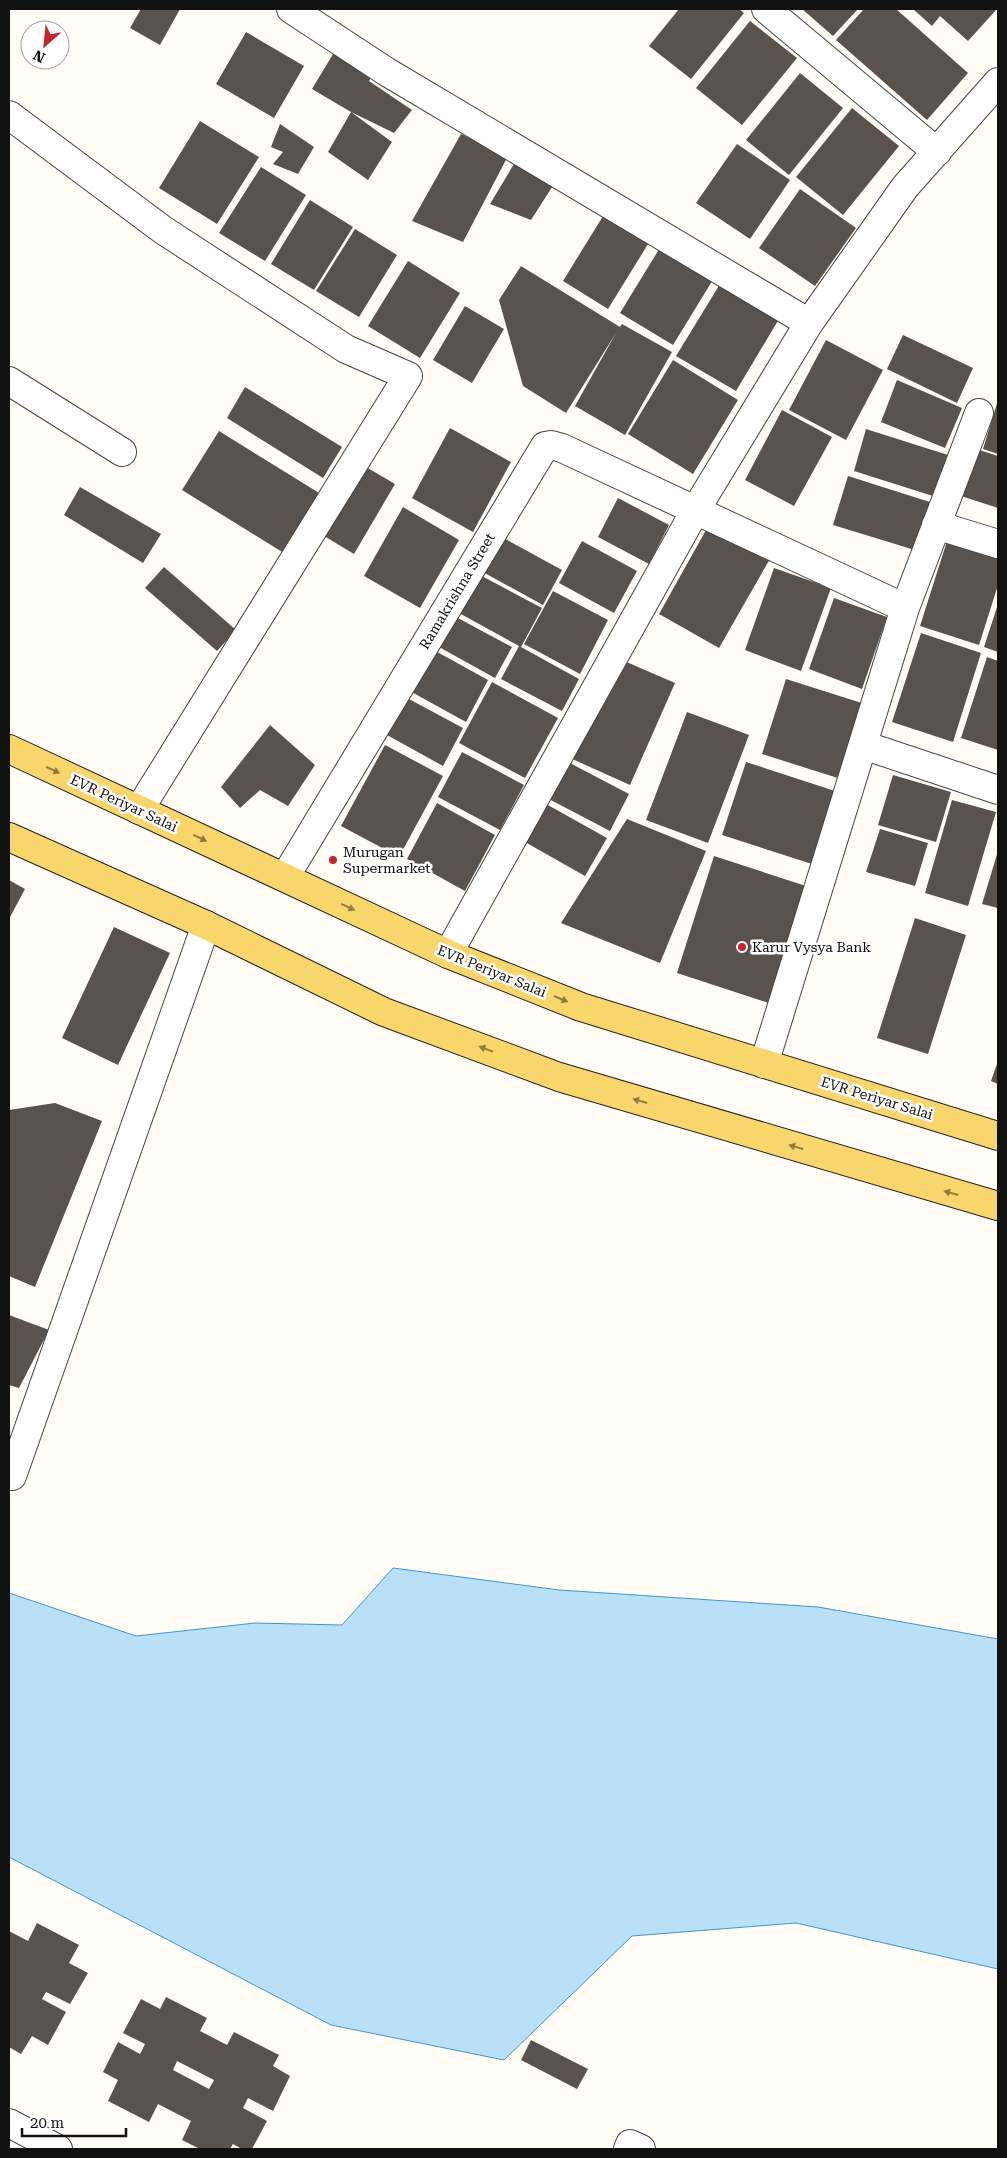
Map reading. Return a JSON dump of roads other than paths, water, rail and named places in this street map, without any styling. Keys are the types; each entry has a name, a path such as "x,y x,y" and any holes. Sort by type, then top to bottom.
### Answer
{"main road":[{"name":"EVR Periyar Salai","path":"9,749 448,954 581,1007 998,1136"},
{"path":"9,837 206,925 384,1012 559,1077 998,1206"}],"street":[{"path":"291,9 387,72 809,323"},
{"path":"766,9 937,152"},
{"path":"448,954 695,510 809,323 905,187 998,82"},
{"path":"9,115 164,230 346,349 408,376 138,810"},
{"path":"9,381 122,452"},
{"path":"764,1064 905,608 979,413"},
{"name":"Ramakrishna Street","path":"285,877 545,446 551,445 562,448 695,510"},
{"path":"695,510 905,608"},
{"path":"936,525 998,544"},
{"path":"863,745 998,790"},
{"path":"12,1476 206,925"},
{"path":"9,2123 58,2149"},
{"path":"628,2149 630,2144 640,2149"}],"water":[{"path":"393,1568 559,1590 818,1607 998,1639 998,1969 796,1923 632,1936 504,2060 331,2025 9,1857 9,1593 136,1636 255,1623 342,1625"}],"place":[{"name":"Murugan Supermarket","path":"333,860"},
{"name":"Karur Vysya Bank","path":"742,947"}]}
